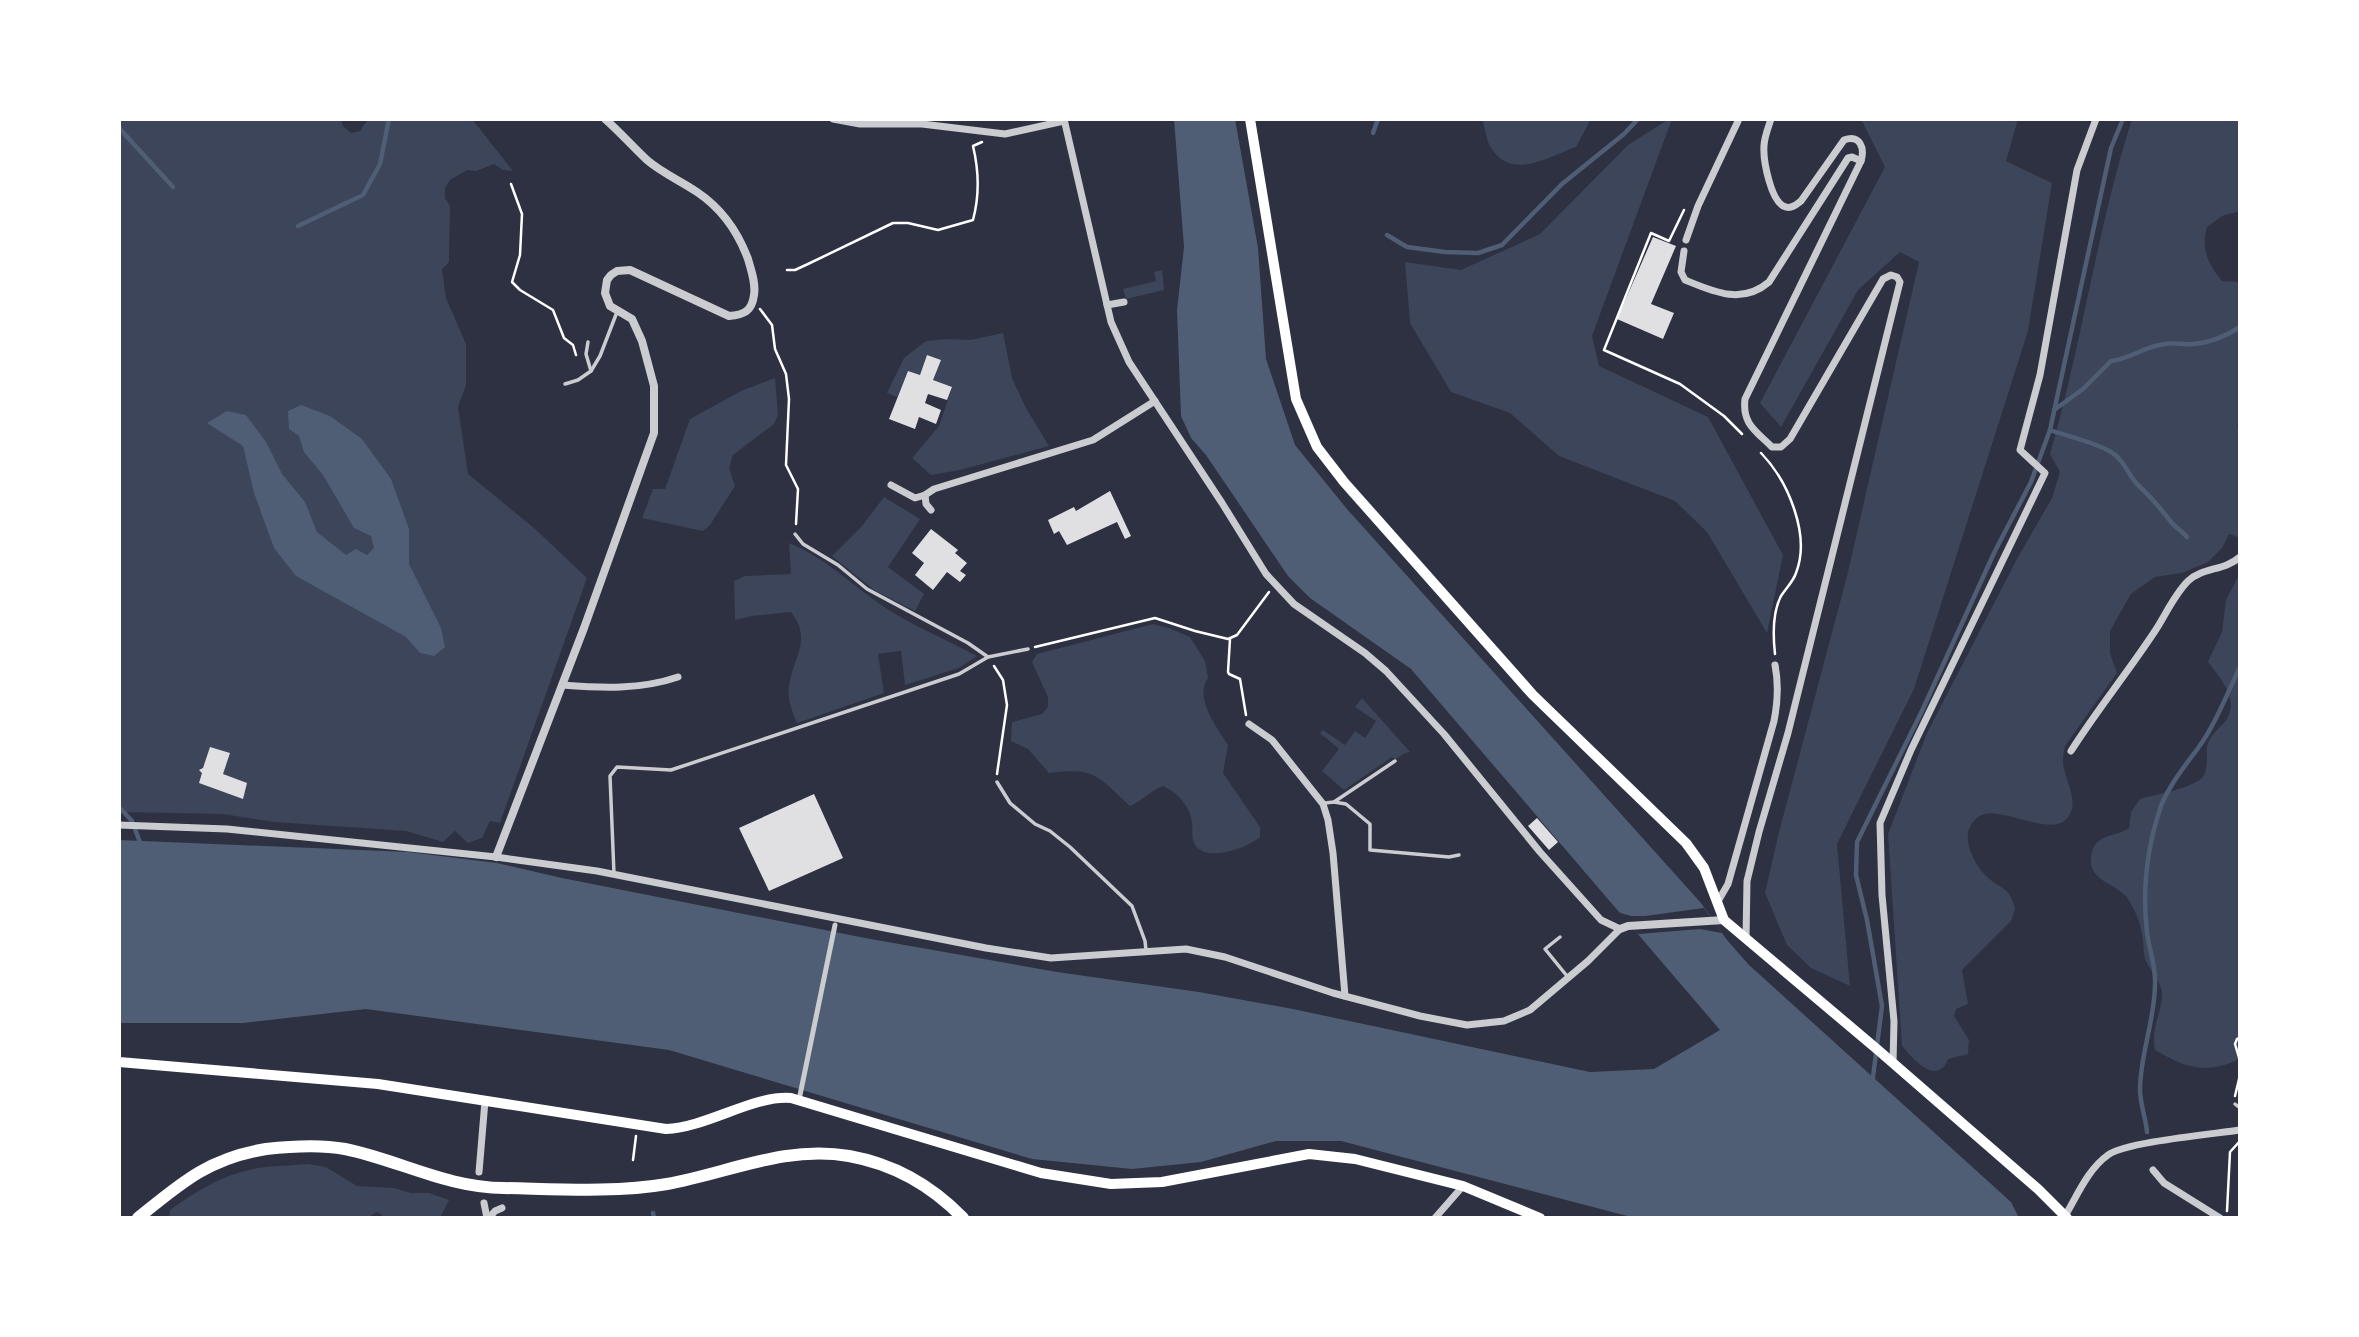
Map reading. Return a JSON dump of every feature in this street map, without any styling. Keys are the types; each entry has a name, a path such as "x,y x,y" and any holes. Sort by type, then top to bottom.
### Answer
{"highway":[{"path":"138,1218 199,1171 228,1157 266,1149 316,1146 348,1150 461,1185 501,1188 639,1187 686,1180 769,1158 830,1154 877,1164 913,1178 941,1196 963,1218"}],"main road":[{"path":"1250,119 1296,399 1317,447 1344,482 1533,695 1687,844 1704,868 1717,903 1719,920 1746,939 1893,1063 2038,1189 2066,1217"},
{"path":"119,1062 378,1084 666,1129 687,1127 773,1098 799,1100 999,1162 1041,1173 1111,1184 1162,1182 1309,1154 1355,1159 1463,1186 1540,1218"}],"street":[{"path":"496,858 634,494 654,433 654,386 642,341 632,318 617,311 606,300 605,287 611,275 630,270 729,316 741,315 750,309 755,293 753,275 734,229 722,213 699,192 648,160 605,119"},
{"path":"833,119 860,124 922,124 1001,133 1064,120 1111,322 1129,362 1275,586 1294,604 1365,653 1386,671 1458,750 1540,852 1593,912 1609,926 1624,928 1719,920"},
{"path":"1686,240 1698,205 1739,119"},
{"path":"1746,939 1747,881 1788,733 1900,285 1898,279 1891,275 1883,279 1790,439 1781,447 1772,447 1746,422 1745,399 1861,161 1863,149 1859,142 1852,138 1844,140 1801,201 1794,207 1786,208 1778,202 1766,173 1763,145 1771,119"},
{"path":"1893,1063 1894,1021 1882,895 1880,823 1911,750 2045,473 2020,450 2040,375 2077,170 2096,119"},
{"path":"1684,251 1681,272 1685,280 1730,296 1761,289 1769,282 1847,158 1861,161"},
{"path":"1107,305 1124,302"},
{"path":"891,485 915,498 925,495 934,489 1093,440 1155,401"},
{"path":"925,495 926,504 931,510"},
{"path":"2071,751 2186,583 2198,573 2221,569 2240,557"},
{"path":"1717,903 1728,884 1774,721 1779,682 1775,665"},
{"path":"562,684 627,687 658,684 678,677"},
{"path":"1249,724 1272,740 1322,804 1328,820 1345,996"},
{"path":"119,825 227,829 496,858 614,874 986,948 1051,958 1186,949 1225,957 1345,996 1420,1016 1467,1025 1504,1021 1538,1005 1624,928"},
{"path":"799,1100 835,925"},
{"path":"479,1172 485,1101"},
{"path":"2066,1217 2089,1175 2105,1156 2112,1152 2240,1130"},
{"path":"2153,1170 2164,1183 2220,1218"},
{"path":"1435,1218 1463,1186"},
{"path":"484,1203 488,1218"},
{"path":"488,1218 502,1208"}],"lane":[{"path":"565,384 591,371 600,356 617,311"},
{"path":"588,342 586,354 591,371"},
{"path":"796,534 803,544 838,565 867,589 968,643 988,657"},
{"path":"614,874 610,776 617,767 671,770 960,674 988,657 1028,649"},
{"path":"1334,802 1395,761"},
{"path":"997,782 1010,803 1035,824 1050,831 1070,847 1132,906 1146,950"},
{"path":"1322,804 1346,804 1370,824 1370,850 1449,857 1459,855"},
{"path":"1560,937 1545,950 1568,978"},
{"path":"2235,1104 2240,1108"}],"path":[{"path":"787,270 795,270 894,223 908,223 938,230 973,220 978,203 979,177 973,145 1001,133"},
{"path":"511,184 522,214 520,255 512,282 553,310 564,338 575,349 580,365 580,378"},
{"path":"1698,205 1687,205 1669,241 1651,233 1604,350 1680,384 1724,416 1745,436"},
{"path":"752,302 772,325 775,349 786,374 789,399 786,465 798,489 796,534"},
{"path":"1760,452 1782,481 1794,504 1799,530 1800,556 1797,572 1781,597 1776,611 1775,665"},
{"path":"1028,649 1155,618 1195,631 1230,638 1237,635 1275,586"},
{"path":"1230,638 1228,672 1240,679 1249,724"},
{"path":"988,657 1003,680 1007,705 997,762 997,782"},
{"path":"2240,1038 2235,1044 2240,1061"},
{"path":"2235,1104 2240,1076"},
{"path":"633,1160 637,1125"},
{"path":"2227,1218 2230,1152 2240,1141"}],"shaded area":[{"path":"119,119 341,119 343,126 351,133 360,131 368,119 472,119 513,171 503,170 494,164 476,171 467,170 450,180 445,188 445,198 450,206 449,262 442,269 446,298 466,344 466,385 458,407 468,474 534,528 587,578 500,823 490,821 482,838 468,843 455,831 443,842 406,831 274,822 223,814 119,812"},
{"path":"1174,119 1235,119 1258,248 1266,359 1295,445 1347,509 1701,903 1749,965 2011,1202 2019,1218 1635,1218 1341,1141 1276,1141 1201,1162 1132,1169 1032,1159 669,1050 366,1009 243,1023 119,1023 119,840 408,852 497,863 865,938 1057,972 1199,992 1293,1009 1590,1072 1654,1069 1720,1030 1411,669 1310,598 1288,576 1206,455 1191,438 1181,416 1177,310 1184,247"},
{"path":"1482,119 1591,119 1576,147 1542,161 1519,165 1498,157 1490,146"},
{"path":"1672,119 1592,336 1599,366 1708,417 1783,555 1767,633 1707,532 1675,501 1559,456 1510,413 1451,392 1410,323 1405,262 1461,270 1540,234 1628,145"},
{"path":"1861,119 2018,119 2006,161 2052,183 2028,331 1914,689 1837,844 1850,986 1811,968 1787,945 1765,893 1847,576 1919,262 1900,252 1858,290 1781,427 1760,403 1885,167"},
{"path":"2132,119 2240,119 2240,211 2222,216 2207,227 2205,249 2222,281 2240,282 2240,422 2237,425 2240,431 2240,538 2229,534 2222,548 2208,562 2182,573 2155,577 2131,594 2110,631 2110,653 2117,673 2065,746 2063,765 2073,804 2070,814 2062,822 2052,825 1984,814 1970,827 1970,851 1976,862 1983,873 2007,892 2015,909 2011,921 1962,970 1968,1004 1956,1009 1954,1016 1969,1040 1968,1054 1948,1059 1938,1071 1932,1071 1918,1063 1902,1046 1888,834 1927,733 2018,557 2052,498 2060,472 2050,454 2109,202"},
{"path":"1162,270 1164,290 1126,299 1123,289 1156,281 1154,272"},
{"path":"1003,333 1012,378 1049,446 931,475 912,458 939,426 952,388 933,380 940,360 927,355 920,375 908,371 897,397 887,393 904,358 926,341 970,340"},
{"path":"775,378 778,415 774,424 733,455 729,468 735,486 710,525 703,531 642,518 653,489 665,489 690,419 741,391"},
{"path":"301,405 330,416 362,439 391,479 409,529 409,564 441,628 445,647 434,656 420,653 406,637 296,576 274,548 254,493 243,446 207,423 227,411 246,415 266,442 282,474 305,502 317,532 346,555 356,549 367,555 374,548 371,536 354,528 323,475 304,452 299,436 289,429 288,411"},
{"path":"884,497 920,519 888,567 924,594 915,611 874,590 832,556 862,526"},
{"path":"789,543 823,561 897,615 977,656 959,668 905,685 901,651 878,654 884,693 797,723 790,705 789,691 791,675 800,649 801,632 791,612 735,620 734,581 745,576 791,574"},
{"path":"2240,573 2240,1059 2207,1068 2177,1062 2155,1050 2154,1035 2162,992 2145,958 2139,921 2126,896 2094,872 2091,859 2092,850 2100,840 2129,828 2131,812 2140,799 2190,785 2204,775 2208,743 2223,724 2231,708 2228,692 2208,662 2222,632 2226,600"},
{"path":"1153,624 1190,637 1205,661 1208,678 1204,686 1205,704 1228,745 1223,773 1260,827 1260,837 1237,849 1208,853 1195,845 1191,817 1186,806 1174,792 1163,786 1130,806 1095,776 1077,771 1049,773 1028,749 1011,741 1012,722 1042,714 1048,707 1048,697 1032,662 1037,654"},
{"path":"1362,698 1410,752 1395,760 1392,757 1344,790 1322,771 1339,749 1320,733 1323,730 1345,745 1355,731 1365,738 1376,721 1355,707"},
{"path":"308,1164 326,1167 357,1186 429,1193 449,1200 440,1218 383,1218 377,1212 367,1218 169,1218 170,1210 179,1203 230,1175 260,1168"}],"pier":[{"path":"1704,908 1722,933 1700,929 1638,934 1617,912 1645,916"}],"building":[{"path":"1653,237 1676,246 1651,304 1674,313 1663,339 1617,319"},
{"path":"927,355 941,360 933,380 952,387 947,400 928,394 925,403 941,410 936,424 919,417 915,429 889,419 908,371 920,375"},
{"path":"1110,491 1131,536 1125,539 1117,522 1067,545 1059,531 1054,534 1048,520 1074,507 1076,511"},
{"path":"931,529 958,550 955,553 967,563 960,571 966,575 960,582 947,572 933,590 915,575 924,563 912,553"},
{"path":"210,747 230,753 223,774 247,783 243,799 199,783 202,773 199,770 203,768"},
{"path":"814,794 843,858 769,891 739,828"},
{"path":"1537,818 1558,842 1549,850 1528,826"}],"waterway":[{"path":"298,226 363,195 380,164 389,119"},
{"path":"1373,133 1378,119"},
{"path":"1387,235 1407,247 1445,252 1478,253 1502,245 1562,184 1624,134 1638,119"},
{"path":"1872,1085 1882,1006 1856,875 1857,842 1921,713 1995,551 2031,482 2050,430 2111,148 2123,119"},
{"path":"119,128 173,187"},
{"path":"2054,410 2083,389 2111,361 2158,345 2206,342 2240,327"},
{"path":"2050,430 2097,445 2116,455 2135,482 2187,537"},
{"path":"2147,1132 2140,1090 2142,1063 2153,1011 2155,977 2147,932 2145,900 2152,837 2167,793 2206,736 2240,667"},
{"path":"119,807 132,821 141,845"},
{"path":"653,1213 654,1218"}]}
